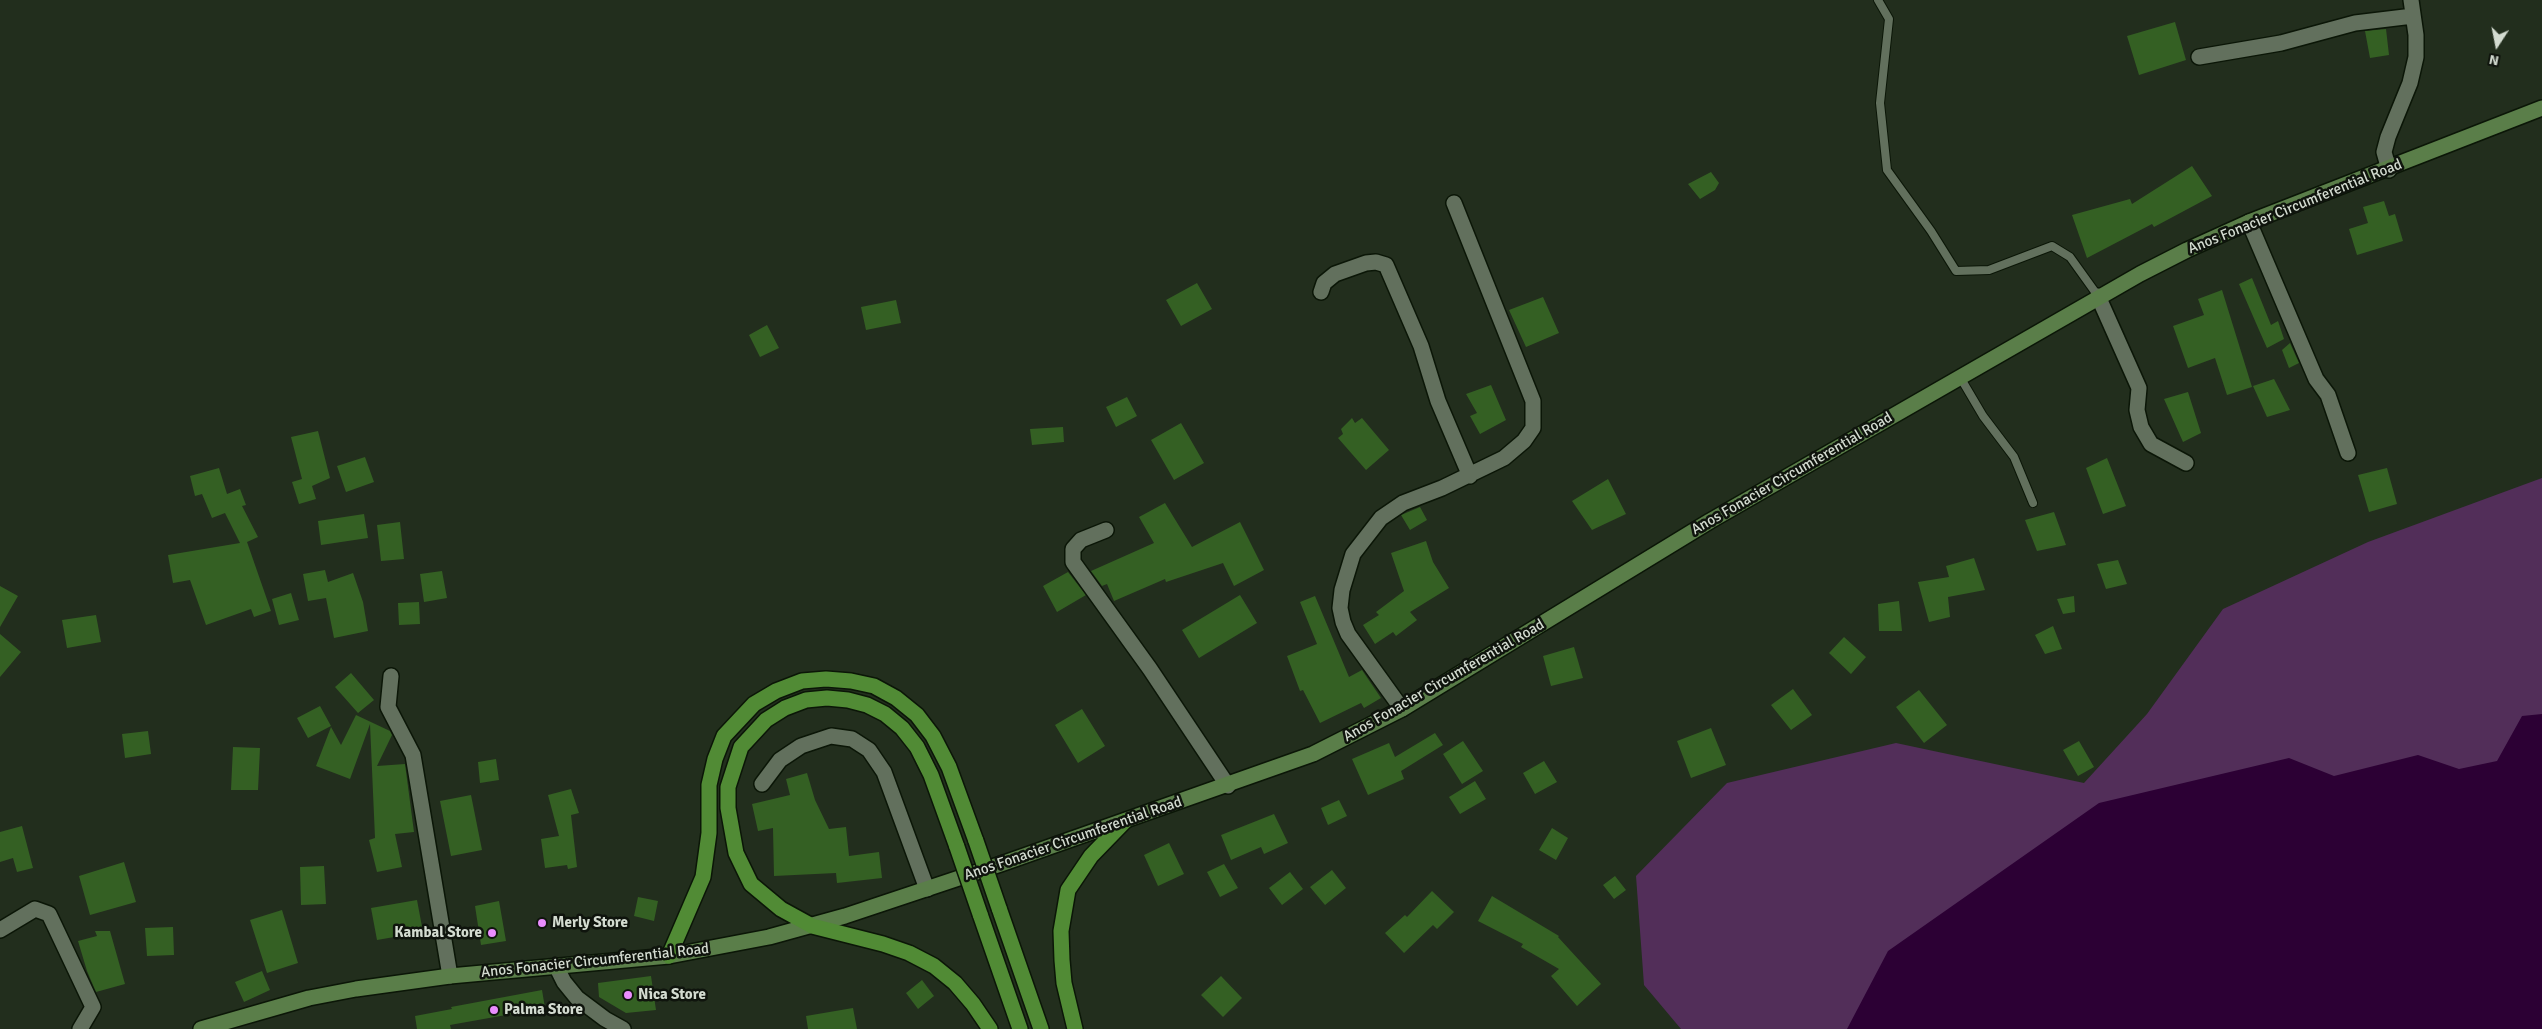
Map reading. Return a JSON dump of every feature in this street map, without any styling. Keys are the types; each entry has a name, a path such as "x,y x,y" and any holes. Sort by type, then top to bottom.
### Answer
{"main road":[{"name":"Anos Fonacier Circumferential Road","path":"200,1029 309,998 450,976 557,968 669,956 722,948 812,926 1228,786 1313,754 1402,709 1710,521 2098,296 2187,250 2249,222 2389,170 2542,108"},
{"path":"669,956 703,877 707,857 709,785 714,759 724,736 754,704 776,691 802,681 826,679 851,681 874,686 896,698 916,715 933,736 949,767 1041,1029"},
{"path":"990,1029 973,1004 955,983 934,966 900,950 812,926 782,909 751,884 736,853 728,808 728,787 741,746 766,720 785,708 806,700 826,698 848,700 867,705 885,714 902,728 917,747 931,775 1020,1029"},
{"path":"1075,1029 1064,983 1062,960 1061,930 1068,890 1091,856 1125,821"}],"street":[{"path":"2389,170 2384,152 2388,137 2408,90 2416,58 2414,16 2411,0"},
{"path":"2199,57 2281,43 2356,23 2414,16"},
{"path":"1402,709 1348,634 1343,622 1340,608 1346,573 1353,554 1381,518 1403,503 1470,476 1504,458 1524,441 1533,428 1535,413 1533,401 1501,318 1454,203"},
{"path":"2249,222 2316,379 2328,395 2348,453"},
{"path":"1321,292 1324,283 1336,274 1366,263 1376,262 1386,265 1421,346 1438,401 1470,476"},
{"path":"2098,296 2139,388 2137,410 2141,428 2151,444 2186,463"},
{"path":"1106,530 1081,540 1073,549 1073,562 1150,669 1228,786"},
{"path":"391,676 388,707 412,755 450,976"},
{"path":"762,784 780,760 801,746 831,736 852,739 869,750 884,772 926,889"},
{"path":"0,930 35,909 50,914 93,1007 80,1029"},
{"path":"557,968 564,982 577,998 623,1029"}],"lane":[{"path":"1878,0 1889,19 1880,103 1887,170 1931,231 1956,271 1989,270 2052,246 2070,257 2098,296"},
{"path":"1960,377 1983,416 2014,457 2033,503"}],"shaded area":[{"path":"2542,478 2542,807 1980,1029 1681,1029 1644,985 1636,876 1727,783 1896,743 2084,783 2147,714 2223,609 2368,542"},
{"path":"2542,714 2542,1029 1847,1029 1888,951 2099,803 2289,758 2334,776 2418,755 2459,769 2497,761 2522,716"}],"building":[{"path":"2175,22 2186,60 2139,75 2127,36"},
{"path":"2386,29 2389,55 2370,58 2365,31"},
{"path":"2192,166 2212,196 2154,227 2152,224 2087,258 2072,215 2130,199 2132,204"},
{"path":"1711,172 1719,183 1715,190 1700,199 1688,184"},
{"path":"2384,201 2389,216 2395,214 2403,241 2357,255 2349,229 2368,223 2363,207"},
{"path":"2252,278 2271,325 2278,321 2284,339 2267,348 2239,284"},
{"path":"1197,283 1212,309 1181,326 1166,300"},
{"path":"2222,290 2252,387 2227,395 2215,358 2188,368 2173,326 2204,315 2198,299"},
{"path":"1543,297 1559,333 1526,347 1509,310"},
{"path":"896,300 901,323 866,330 861,307"},
{"path":"767,325 779,348 760,357 749,335"},
{"path":"2290,343 2299,363 2289,368 2282,350"},
{"path":"2274,379 2290,410 2267,417 2253,386"},
{"path":"1491,385 1506,420 1480,434 1470,416 1477,413 1466,394"},
{"path":"2188,392 2201,433 2183,442 2164,399"},
{"path":"1127,397 1137,416 1116,427 1106,407"},
{"path":"1352,418 1355,423 1362,418 1389,450 1366,470 1338,438 1343,434 1341,429"},
{"path":"1181,423 1204,463 1174,480 1151,440"},
{"path":"1063,427 1064,442 1032,445 1030,429"},
{"path":"318,431 330,478 312,486 316,499 299,504 292,482 302,479 291,437"},
{"path":"365,457 374,482 346,492 337,466"},
{"path":"2107,458 2126,506 2103,514 2086,468"},
{"path":"219,468 227,494 240,489 246,505 242,506 258,537 247,542 271,611 254,617 251,609 206,625 190,580 173,583 168,555 240,543 225,513 212,518 202,494 195,496 190,476"},
{"path":"2387,468 2397,504 2369,512 2358,475"},
{"path":"1608,479 1626,514 1592,530 1572,501"},
{"path":"1165,503 1192,547 1240,522 1264,570 1234,586 1223,563 1166,582 1165,579 1114,601 1107,584 1102,586 1091,571 1154,543 1139,517"},
{"path":"1420,507 1427,520 1410,530 1401,515"},
{"path":"2054,512 2066,545 2037,551 2025,520"},
{"path":"364,514 368,538 321,545 318,521"},
{"path":"400,522 404,559 381,561 377,525"},
{"path":"1426,541 1433,562 1449,588 1410,612 1417,620 1396,636 1393,632 1375,644 1363,625 1379,615 1376,612 1404,591 1391,553"},
{"path":"1974,558 1985,590 1948,597 1950,617 1929,622 1918,582 1949,577 1946,566"},
{"path":"2118,560 2127,584 2106,589 2097,564"},
{"path":"325,570 328,582 353,573 363,602 368,631 334,638 326,598 308,601 303,574"},
{"path":"442,571 447,598 424,602 420,574"},
{"path":"1068,572 1086,595 1057,612 1043,586"},
{"path":"0,586 18,596 0,627"},
{"path":"291,593 299,620 279,625 272,599"},
{"path":"1240,595 1257,623 1199,658 1182,630"},
{"path":"1315,596 1349,677 1362,670 1381,698 1364,708 1361,703 1320,723 1303,690 1300,691 1287,656 1317,644 1300,602"},
{"path":"2074,596 2075,612 2063,614 2057,599"},
{"path":"1899,601 1902,631 1879,631 1878,604"},
{"path":"419,602 420,624 399,625 398,603"},
{"path":"96,615 101,642 67,648 62,620"},
{"path":"2053,626 2062,649 2045,654 2035,635"},
{"path":"0,634 21,652 0,677"},
{"path":"1844,637 1866,657 1851,674 1829,653"},
{"path":"1574,647 1583,678 1551,686 1543,656"},
{"path":"351,673 374,700 358,713 335,687"},
{"path":"1793,689 1812,715 1791,730 1771,705"},
{"path":"1919,690 1947,725 1924,743 1896,707"},
{"path":"320,706 331,726 308,738 297,718"},
{"path":"1082,709 1105,746 1078,763 1055,725"},
{"path":"356,715 390,731 392,735 377,766 405,764 414,832 395,834 402,867 377,872 369,840 375,838 370,724 350,779 316,766 331,727 341,745"},
{"path":"1711,728 1726,765 1691,778 1677,741"},
{"path":"148,731 151,754 125,758 122,734"},
{"path":"1435,733 1443,745 1401,771 1404,779 1368,795 1352,759 1389,743 1395,757"},
{"path":"1463,741 1483,771 1462,784 1443,754"},
{"path":"2079,741 2094,767 2078,776 2063,750"},
{"path":"233,747 260,748 258,790 231,790"},
{"path":"496,759 499,780 480,783 478,762"},
{"path":"1544,761 1557,782 1535,794 1523,773"},
{"path":"807,773 815,800 829,829 846,827 849,856 879,852 882,878 837,883 836,873 774,876 773,828 758,831 752,804 790,795 786,779"},
{"path":"1475,781 1486,799 1460,814 1449,797"},
{"path":"571,789 579,813 571,815 577,867 568,869 567,865 545,868 541,839 559,836 548,795"},
{"path":"471,795 482,850 451,856 440,801"},
{"path":"1339,800 1347,816 1328,825 1321,808"},
{"path":"1274,814 1288,843 1264,854 1261,847 1231,860 1221,835"},
{"path":"22,826 33,868 17,872 13,858 0,862 0,832"},
{"path":"1552,828 1568,838 1556,860 1539,850"},
{"path":"1169,843 1184,874 1158,886 1144,855"},
{"path":"124,862 136,902 90,915 79,876"},
{"path":"1224,864 1238,888 1220,897 1207,872"},
{"path":"324,866 326,904 301,905 300,867"},
{"path":"1332,870 1346,888 1325,905 1310,887"},
{"path":"1290,872 1303,889 1282,905 1269,888"},
{"path":"1615,876 1626,890 1614,899 1603,885"},
{"path":"1432,891 1454,912 1437,929 1433,925 1404,953 1385,933 1405,915 1407,917"},
{"path":"1492,896 1559,936 1601,984 1577,1006 1551,976 1559,969 1521,947 1523,944 1478,921"},
{"path":"638,897 658,901 654,921 634,916"},
{"path":"417,900 423,932 377,940 371,908"},
{"path":"499,901 506,941 481,945 475,906"},
{"path":"282,910 298,963 267,973 250,920"},
{"path":"173,927 174,955 147,956 145,928"},
{"path":"95,931 110,931 125,984 96,992 78,941 97,936"},
{"path":"262,971 270,990 244,1002 235,982"},
{"path":"651,976 656,1010 626,1013 599,997 598,983"},
{"path":"1221,976 1242,998 1223,1017 1201,995"},
{"path":"922,980 934,996 918,1009 906,993"},
{"path":"542,990 545,1008 450,1025 451,1029 417,1029 415,1016 452,1009 451,1007"},
{"path":"853,1008 857,1029 808,1029 806,1016"}],"place":[{"name":"Merly Store","path":"542,923"},
{"name":"Kambal Store","path":"492,933"},
{"name":"Nica Store","path":"628,995"},
{"name":"Palma Store","path":"494,1010"}]}
